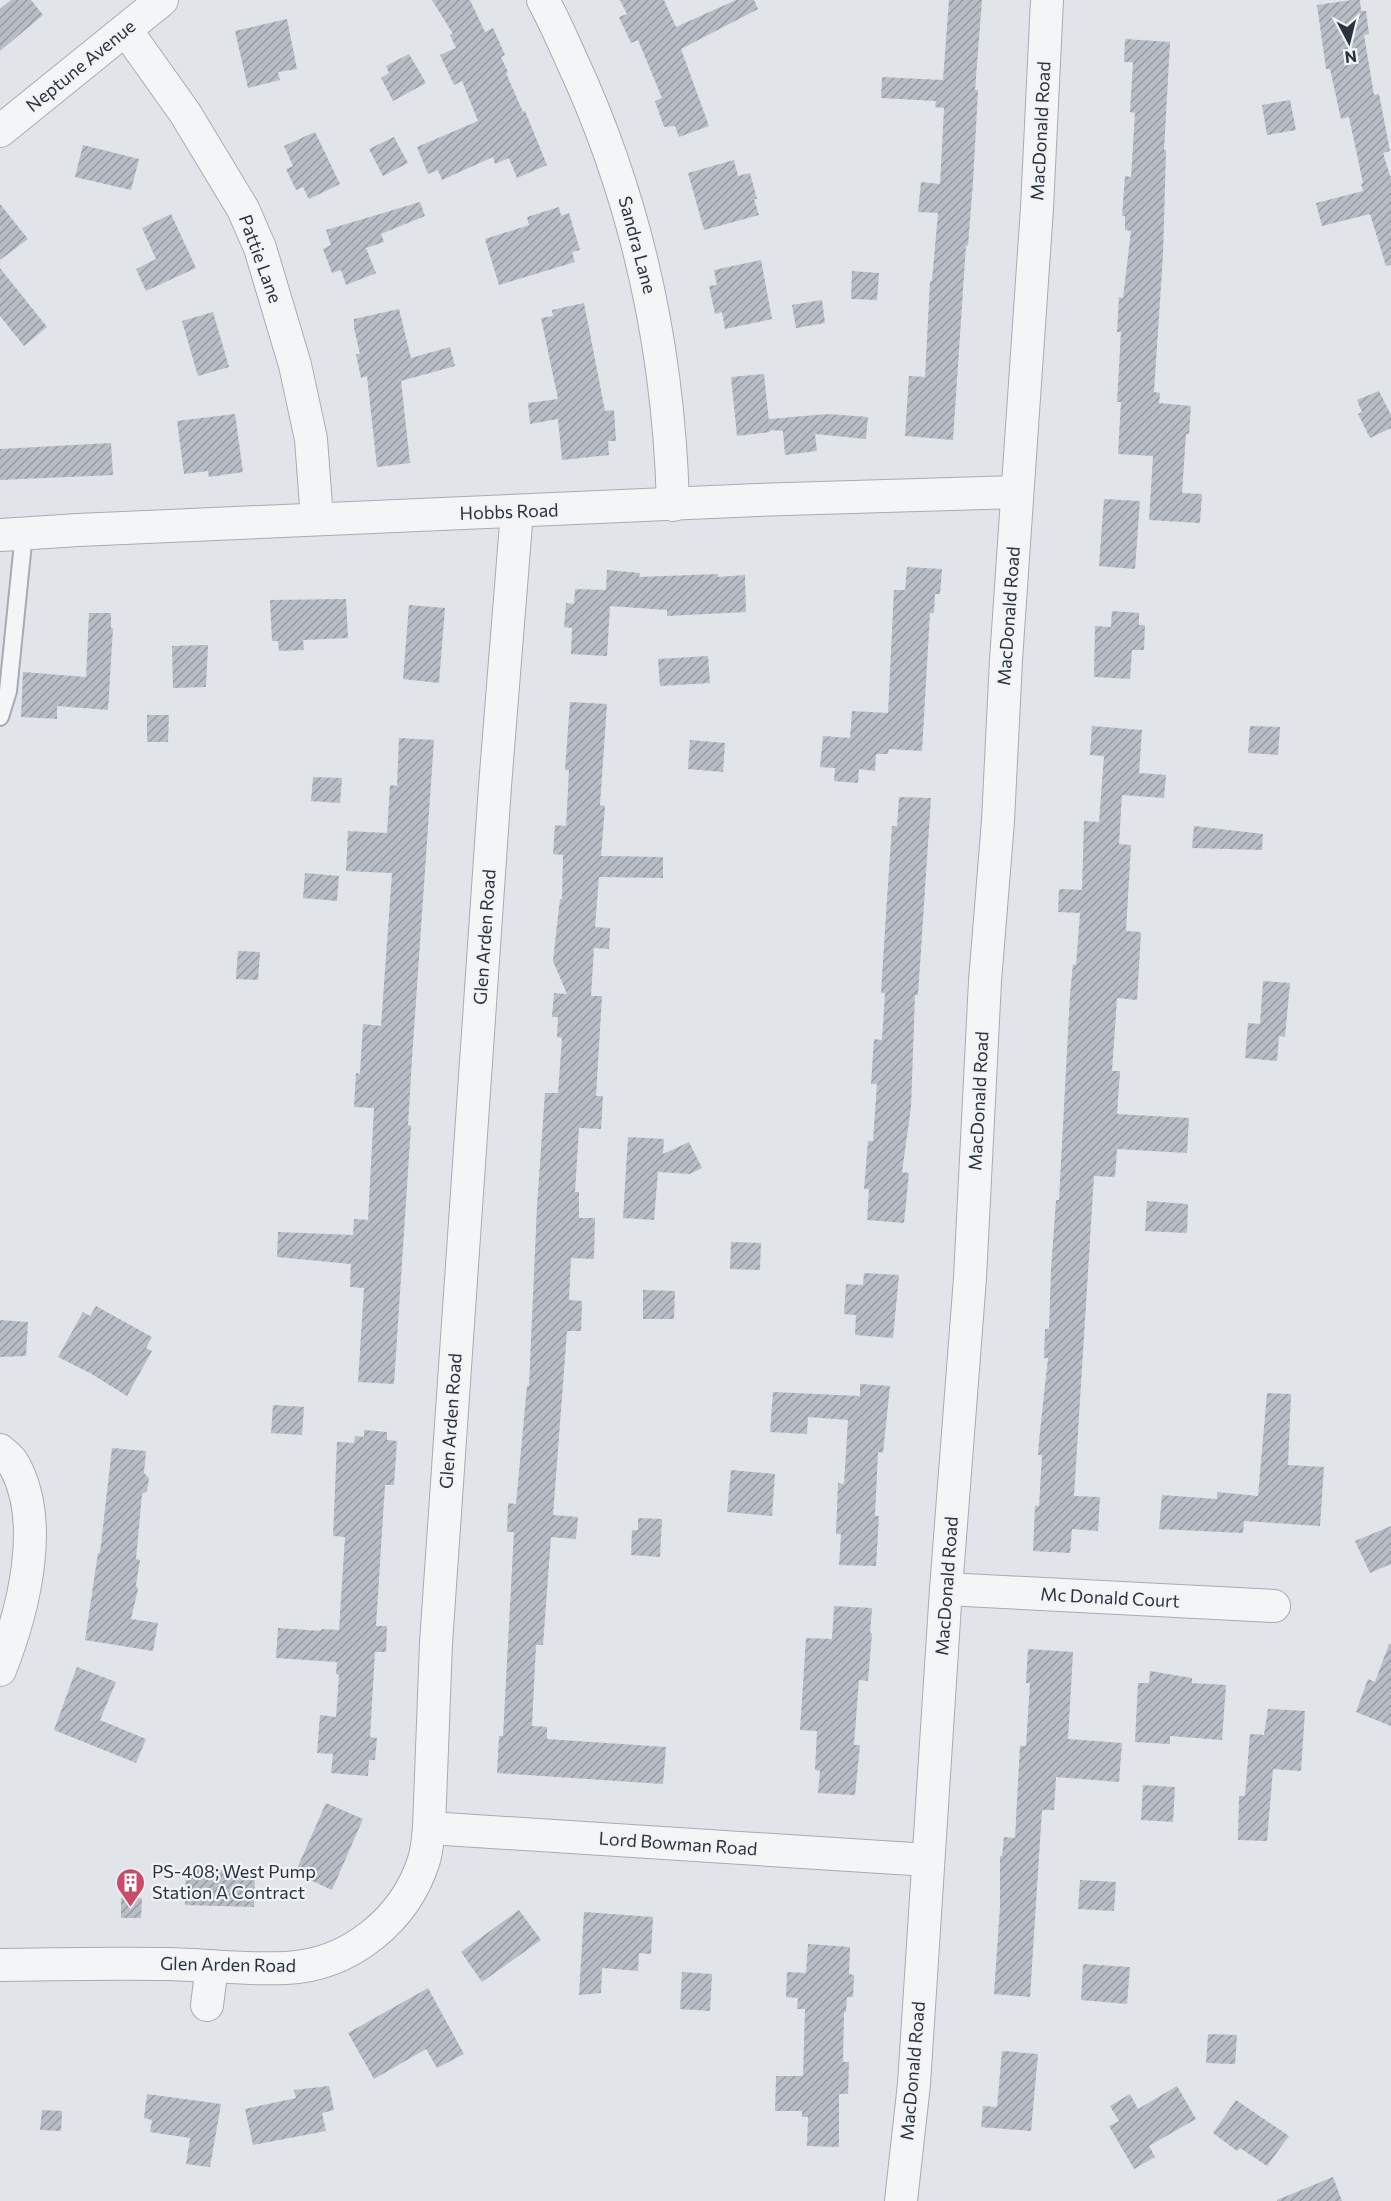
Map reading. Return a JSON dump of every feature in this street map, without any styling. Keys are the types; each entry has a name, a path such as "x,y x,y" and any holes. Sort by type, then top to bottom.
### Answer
{"street":[{"name":"Neptune Avenue","path":"0,131 162,0"},
{"name":"Sandra Lane","path":"543,0 587,92 612,156 640,249 654,312 666,392 673,505"},
{"name":"MacDonald Road","path":"901,2201 914,2084 946,1589 969,1289 985,981 998,821 1006,660 1037,208 1047,0"},
{"name":"Pattie Lane","path":"126,30 185,113 243,209 260,248 295,365 309,428 317,496 317,519"},
{"name":"Hobbs Road","path":"12,534 317,519 1017,492"},
{"name":"Glen Arden Road","path":"0,1965 114,1963 287,1968 318,1963 348,1952 374,1935 399,1908 413,1887 424,1859 429,1828 437,1631 495,786 517,511"},
{"path":"0,1450 12,1462 28,1500 30,1545 23,1595 10,1644 0,1670"},
{"name":"Mc Donald Court","path":"946,1589 1274,1606"},
{"name":"Lord Bowman Road","path":"429,1828 928,1860"},
{"path":"207,2005 212,1966"}],"lane":[{"path":"0,717 8,691 12,534"}],"building":[{"path":"11,0 31,0 43,15 0,51 0,9"},
{"path":"432,0 470,0 485,32 493,28 505,55 501,57 508,72 506,73 523,112 525,111 547,165 517,178 509,158 495,164 493,157 442,180 438,170 428,174 417,147 478,121 462,81 454,85 440,55 456,48 450,35 453,34"},
{"path":"620,0 664,0 676,27 736,0 754,0 758,9 681,49 709,126 679,137 675,126 664,127 655,101 662,98 638,40 631,43 619,17 627,14"},
{"path":"949,0 982,0 975,90 978,90 973,182 968,246 966,245 953,440 905,436 909,376 925,377 930,281 932,281 938,213 918,212 921,182 940,184 944,108 935,107 936,101 881,98 882,77 943,80"},
{"path":"1360,0 1361,11 1366,11 1369,34 1364,35 1374,95 1379,94 1390,151 1383,153 1391,179 1391,265 1386,266 1370,214 1322,226 1316,203 1363,191 1349,117 1341,119 1330,69 1326,69 1317,5"},
{"path":"287,19 297,69 278,72 280,80 248,88 235,31"},
{"path":"1125,39 1170,42 1164,150 1166,150 1163,255 1154,392 1160,393 1159,403 1191,406 1189,434 1186,434 1182,493 1202,494 1200,523 1149,520 1153,456 1118,454 1121,402 1117,402 1121,332 1117,332 1119,297 1123,298 1131,231 1125,230 1125,216 1122,216 1125,176 1131,177 1135,113 1130,112 1133,62 1124,62"},
{"path":"409,54 426,83 393,101 381,78 389,73 386,66"},
{"path":"1290,100 1296,130 1267,135 1262,105"},
{"path":"315,132 340,184 309,199 303,187 296,190 286,169 293,166 284,146"},
{"path":"394,137 408,163 383,176 369,149"},
{"path":"83,145 139,159 131,190 75,177"},
{"path":"734,160 738,176 750,173 759,215 704,230 688,173"},
{"path":"420,202 425,216 381,234 384,242 366,248 376,273 346,285 341,270 332,273 323,249 331,245 326,230"},
{"path":"0,204 28,239 0,260"},
{"path":"559,207 561,216 569,213 580,250 572,252 575,262 499,285 485,239 529,225 527,217"},
{"path":"171,214 196,268 146,291 136,269 156,259 142,228"},
{"path":"761,260 772,319 725,329 722,312 715,314 709,286 717,285 714,270"},
{"path":"0,268 47,327 24,346 0,316"},
{"path":"852,271 879,273 877,300 851,299"},
{"path":"822,300 825,323 796,328 792,305"},
{"path":"584,303 605,411 614,410 616,441 608,441 609,455 562,460 558,419 530,424 528,403 558,399 541,318 553,316 552,310"},
{"path":"399,309 411,358 450,347 455,366 401,381 410,463 377,467 367,376 361,378 356,354 360,354 354,319"},
{"path":"213,312 229,367 198,376 182,321"},
{"path":"764,374 769,422 769,419 828,414 868,417 866,439 815,434 817,451 785,455 783,431 770,430 770,432 737,436 731,377"},
{"path":"1379,391 1391,415 1391,428 1370,438 1358,414 1362,412 1357,400"},
{"path":"235,414 243,472 209,477 208,471 184,474 177,421"},
{"path":"111,443 113,475 0,480 0,449"},
{"path":"1104,499 1140,501 1135,569 1099,566"},
{"path":"907,567 942,569 940,594 935,594 934,613 930,613 922,751 889,749 888,754 876,754 875,771 859,769 858,783 834,781 835,768 820,767 823,736 850,738 852,711 888,713 894,590 905,590"},
{"path":"607,570 640,573 639,577 745,575 746,612 667,616 667,610 610,606 607,656 571,654 572,628 564,627 566,603 574,604 575,589 606,590"},
{"path":"346,599 348,638 303,640 304,650 279,651 278,641 272,641 270,600"},
{"path":"409,605 445,608 439,683 403,679"},
{"path":"1112,611 1139,613 1139,625 1145,625 1144,650 1132,650 1130,679 1094,677 1095,626 1111,627"},
{"path":"89,613 111,613 111,628 113,628 108,710 57,706 57,719 21,717 23,672 86,677"},
{"path":"208,645 206,687 173,688 172,646"},
{"path":"708,656 710,683 660,686 658,659"},
{"path":"570,702 607,704 600,805 605,806 601,856 663,857 663,878 599,877 595,927 610,928 609,949 594,948 591,996 602,996 596,1096 603,1096 601,1129 579,1128 575,1192 579,1192 579,1218 595,1218 594,1259 571,1258 569,1300 582,1301 581,1331 567,1331 553,1515 578,1517 576,1539 551,1537 543,1645 536,1645 532,1726 547,1727 547,1739 666,1747 663,1784 497,1773 499,1736 503,1736 514,1532 507,1532 508,1503 516,1504 527,1386 529,1386 537,1206 545,1093 558,1093 562,1038 557,1037 558,1017 552,1017 554,993 567,994 553,961 560,899 562,899 563,855 553,854 555,825 566,826 569,770 565,770"},
{"path":"147,715 169,715 168,742 147,742"},
{"path":"1092,726 1142,730 1139,773 1166,775 1164,798 1122,795 1119,844 1131,845 1126,931 1141,932 1137,1000 1117,998 1112,1071 1120,1071 1117,1114 1189,1118 1187,1153 1117,1149 1115,1177 1094,1176 1074,1496 1100,1497 1098,1531 1072,1529 1070,1553 1033,1551 1035,1506 1039,1506 1042,1455 1038,1455 1039,1441 1048,1358 1044,1358 1045,1329 1049,1329 1056,1200 1059,1200 1070,995 1073,964 1076,965 1080,913 1058,912 1059,889 1082,890 1084,821 1099,822 1104,756 1090,755"},
{"path":"1250,726 1280,727 1278,755 1248,753"},
{"path":"399,738 434,740 412,1059 408,1125 411,1126 394,1384 358,1382 364,1288 350,1287 351,1264 277,1257 278,1232 353,1235 354,1219 368,1220 374,1108 354,1107 356,1073 360,1074 363,1024 381,1026 392,873 346,871 348,831 387,833 390,785 397,786"},
{"path":"690,740 725,743 723,772 688,769"},
{"path":"313,777 342,778 340,803 311,801"},
{"path":"899,797 931,798 918,995 915,995 911,1107 902,1172 909,1173 904,1223 867,1220 869,1189 864,1189 868,1141 873,1141 877,1084 871,1084 874,1039 882,1040 885,993 881,993 892,826 897,826"},
{"path":"1194,826 1263,834 1262,850 1192,848"},
{"path":"305,873 339,876 337,901 303,898"},
{"path":"238,951 260,952 258,980 236,979"},
{"path":"1263,981 1290,983 1285,1037 1279,1036 1277,1061 1245,1058 1248,1023 1260,1024"},
{"path":"628,1137 664,1139 663,1154 689,1142 702,1168 690,1174 658,1172 654,1220 623,1218"},
{"path":"1147,1201 1188,1204 1187,1233 1145,1231"},
{"path":"731,1242 761,1243 760,1270 730,1269"},
{"path":"864,1273 899,1275 893,1338 855,1335 856,1315 844,1314 846,1284 863,1285"},
{"path":"643,1290 675,1291 674,1319 643,1319"},
{"path":"96,1306 152,1337 146,1348 152,1351 127,1396 90,1373 58,1357 83,1312 90,1316"},
{"path":"0,1320 28,1322 26,1356 0,1357"},
{"path":"860,1384 890,1386 883,1453 878,1452 875,1516 879,1516 876,1566 839,1565 841,1534 836,1534 838,1483 844,1484 848,1420 808,1417 807,1434 770,1432 773,1392 860,1396"},
{"path":"1267,1393 1291,1394 1288,1465 1324,1467 1320,1526 1244,1521 1243,1533 1159,1529 1162,1495 1217,1499 1217,1492 1258,1496"},
{"path":"273,1405 304,1407 302,1435 271,1433"},
{"path":"364,1430 387,1432 387,1440 397,1441 394,1485 385,1485 376,1626 387,1626 386,1652 375,1652 370,1737 377,1738 375,1760 369,1760 368,1776 331,1773 333,1754 317,1753 320,1715 336,1717 339,1675 336,1674 337,1662 276,1658 278,1628 339,1630 345,1537 333,1536 337,1442 354,1443 355,1436 364,1437"},
{"path":"112,1448 146,1451 144,1473 149,1478 147,1491 142,1494 136,1559 140,1560 136,1585 138,1589 131,1619 158,1623 153,1651 85,1640 98,1553 100,1553"},
{"path":"731,1470 775,1474 772,1516 727,1512"},
{"path":"638,1518 662,1519 660,1557 631,1555 632,1530 638,1530"},
{"path":"1391,1526 1391,1564 1370,1573 1355,1541"},
{"path":"834,1606 872,1608 868,1681 859,1680 854,1745 860,1745 855,1795 818,1793 820,1771 815,1770 817,1731 800,1730 806,1638 832,1639"},
{"path":"1389,1644 1391,1644 1391,1726 1356,1712 1368,1679 1375,1682"},
{"path":"1028,1649 1073,1652 1068,1739 1122,1743 1119,1782 1056,1777 1054,1810 1042,1810 1030,1997 994,1994 1000,1907 1000,1856 1002,1856 1004,1837 1015,1838 1020,1746 1026,1746 1030,1683 1026,1683"},
{"path":"77,1667 116,1682 100,1720 146,1739 136,1763 54,1730"},
{"path":"1150,1671 1192,1678 1192,1683 1226,1685 1222,1740 1170,1736 1170,1744 1135,1742 1138,1683 1149,1683"},
{"path":"1268,1709 1305,1711 1301,1771 1273,1769 1267,1841 1238,1840 1239,1796 1245,1796 1250,1734 1264,1735"},
{"path":"1143,1785 1175,1787 1173,1822 1141,1820"},
{"path":"326,1803 363,1819 332,1890 295,1873"},
{"path":"186,1869 255,1871 254,1907 185,1905"},
{"path":"1080,1880 1116,1882 1114,1911 1078,1909"},
{"name":"PS-408; West Pump Station A Contract","path":"121,1898 142,1898 141,1918 121,1918"},
{"path":"519,1910 541,1940 482,1982 461,1952"},
{"path":"584,1912 653,1917 651,1954 639,1953 638,1971 602,1968 601,1993 579,1995"},
{"path":"808,1944 850,1947 849,1974 854,1975 853,1997 847,1997 846,2012 844,2012 843,2062 849,2062 848,2094 839,2094 839,2147 807,2146 808,2117 802,2117 802,2111 775,2111 776,2076 803,2076 805,2009 797,2009 798,1998 786,1997 787,1972 806,1973"},
{"path":"1083,1964 1130,1967 1127,2004 1081,2000"},
{"path":"682,1972 712,1974 710,2011 680,2009"},
{"path":"428,1988 464,2054 437,2068 426,2049 374,2079 348,2033"},
{"path":"1208,2034 1237,2035 1235,2064 1206,2063"},
{"path":"1002,2051 1038,2054 1031,2131 981,2127 983,2106 997,2107"},
{"path":"329,2086 334,2110 322,2113 326,2131 253,2145 245,2109 296,2098 294,2090"},
{"path":"1177,2086 1196,2119 1149,2146 1155,2157 1134,2169 1109,2126 1119,2121 1110,2106 1130,2094 1138,2109"},
{"path":"147,2094 221,2104 210,2167 186,2164 190,2138 150,2132 152,2120 144,2118"},
{"path":"1236,2100 1289,2136 1267,2166 1240,2148 1237,2151 1213,2133"},
{"path":"42,2110 62,2111 61,2131 40,2130"},
{"path":"1333,2177 1342,2201 1277,2201 1277,2200"}],"place":[{"name":"PS-408; West Pump Station A Contract","path":"131,1908"}]}
